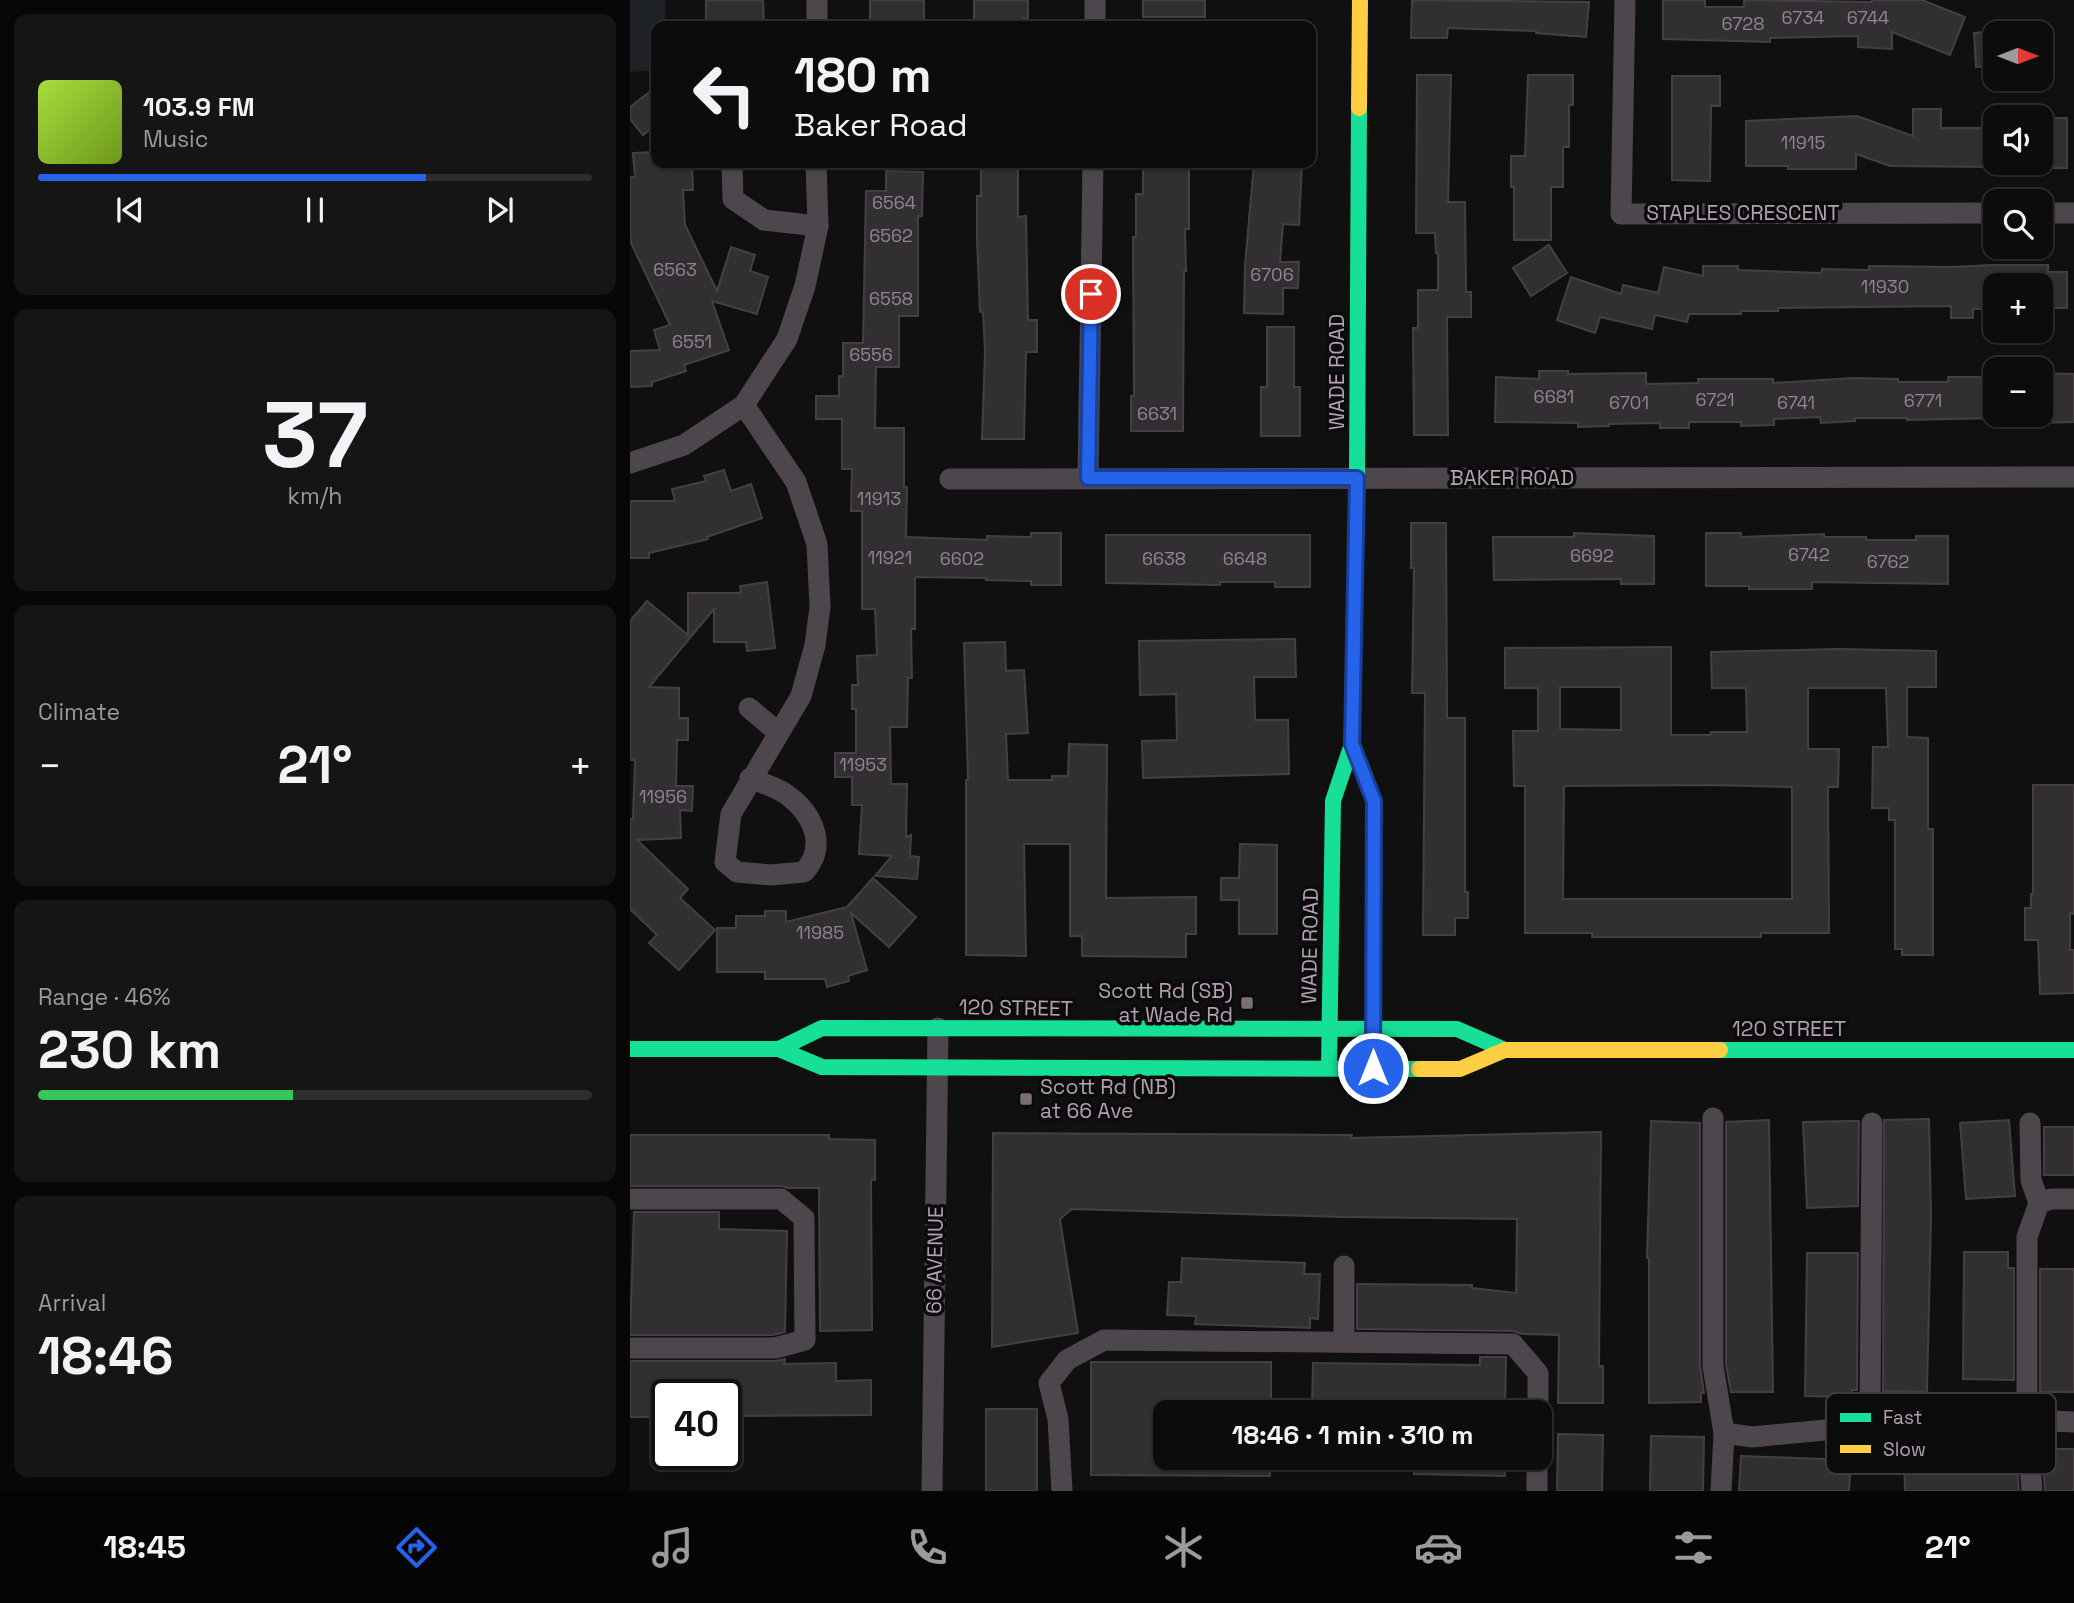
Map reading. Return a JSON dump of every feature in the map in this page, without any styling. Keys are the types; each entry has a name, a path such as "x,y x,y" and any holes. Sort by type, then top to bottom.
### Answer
{"main road":[{"name":"WADE ROAD","path":"1329,1068 1334,801 1352,744 1357,478 1360,0"},
{"name":"WADE ROAD","path":"1352,744 1374,801 1373,1068"},
{"name":"120 STREET","path":"779,1049 822,1028 937,1028 1457,1029 1505,1050"},
{"name":"120 STREET","path":"630,1049 779,1049 822,1067 1460,1069 1505,1050 2074,1050"}],"street":[{"path":"817,0 817,21"},
{"path":"1095,0 1095,21"},
{"name":"STAPLES CRESCENT","path":"1625,0 1621,214 1983,213"},
{"path":"732,168 733,199 764,220 818,226"},
{"path":"630,463 684,445 744,405 787,339 805,286 818,226 816,168"},
{"path":"1088,478 1093,168"},
{"path":"2053,213 2074,213"},
{"path":"744,405 796,482 817,544 820,607 815,645 801,696 750,778 731,814 725,862 737,872 771,875 804,872 813,863 818,847 808,815 789,795 750,778"},
{"name":"BAKER ROAD","path":"950,479 2074,477"},
{"path":"749,708 779,733"},
{"name":"66 AVENUE","path":"932,1491 937,1028"},
{"path":"1713,1118 1713,1366 1724,1433 1721,1491"},
{"path":"1870,1393 1872,1123"},
{"path":"2027,1393 2027,1237 2039,1203 2031,1180 2030,1123"},
{"path":"630,1199 781,1199 804,1219 805,1340 775,1348 630,1348"},
{"path":"2039,1203 2051,1199 2074,1199"},
{"path":"1344,1266 1344,1342"},
{"path":"1062,1491 1058,1419 1049,1383 1067,1360 1104,1340 1513,1344 1538,1373 1538,1400"},
{"path":"2056,1421 2074,1422"},
{"path":"1724,1433 1752,1437 1826,1430"},
{"path":"1537,1470 1537,1491"}],"shaded area":[{"path":"630,0 665,0 665,21 651,21 651,70 630,72"}],"building":[{"path":"706,0 763,0 764,21 706,21"},
{"path":"870,0 924,0 924,21 870,21"},
{"path":"974,0 1028,0 1028,18 1023,18 1023,21 974,21"},
{"path":"1143,0 1205,0 1205,17 1143,17"},
{"path":"1412,0 1589,2 1586,37 1536,31 1448,28 1447,38 1411,38"},
{"path":"1663,0 1705,0 1705,7 1744,7 1744,0 1922,0 1965,17 1950,55 1892,32 1892,49 1858,47 1858,36 1770,38 1770,42 1663,39"},
{"path":"1983,32 1983,67 1976,67 1974,33"},
{"path":"1417,75 1451,75 1448,202 1465,202 1466,292 1471,292 1471,317 1447,317 1448,435 1414,435 1413,328 1418,328 1418,290 1438,290 1435,233 1416,233"},
{"path":"1528,75 1573,75 1573,105 1569,105 1569,147 1563,147 1563,187 1551,187 1551,240 1514,240 1511,156 1525,156"},
{"path":"1672,76 1720,76 1720,106 1711,106 1710,181 1672,180"},
{"path":"651,91 651,129 643,135 630,119 630,107"},
{"path":"1913,109 1941,109 1941,128 1983,128 1983,167 1890,166 1856,154 1856,169 1746,166 1746,121 1857,116 1913,136"},
{"path":"2053,118 2067,118 2067,168 2053,168"},
{"path":"651,152 651,168 692,168 693,190 683,190 685,225 717,291 731,247 755,255 750,271 768,277 757,314 712,301 729,350 684,365 686,371 652,382 652,386 630,387 630,351 660,350 654,330 670,325 631,243 630,177 635,177 633,153"},
{"path":"981,168 1018,168 1018,217 1026,216 1028,320 1037,320 1037,352 1026,352 1024,439 982,439 985,352 983,312 980,312 977,239 977,196 981,196"},
{"path":"1143,168 1189,168 1189,229 1185,229 1184,271 1183,431 1131,431 1131,396 1134,396 1133,237 1136,237 1136,194 1143,194"},
{"path":"1254,168 1302,168 1299,225 1283,224 1280,262 1299,262 1298,288 1283,288 1283,314 1244,313 1245,265"},
{"path":"886,171 923,172 922,216 918,216 918,316 899,316 899,367 876,367 875,428 904,428 906,537 987,540 987,536 1031,537 1031,533 1061,533 1061,585 1031,585 1031,581 986,578 915,579 915,629 911,629 912,678 908,678 907,727 890,727 891,784 907,784 906,837 911,835 910,856 919,857 917,879 875,876 892,856 859,854 862,805 852,805 852,777 835,777 835,753 856,753 856,709 852,709 852,685 858,685 857,656 877,655 875,609 862,609 862,511 851,511 852,469 842,469 842,419 816,419 816,396 839,396 839,376 843,376 843,343 863,343 866,191 886,191"},
{"path":"1549,245 1567,273 1531,296 1513,268"},
{"path":"2048,265 2048,272 2067,272 2067,308 2053,308 2053,273 1983,273 1983,309 1973,309 1973,318 1951,318 1951,306 1778,308 1778,311 1741,311 1741,314 1689,314 1687,322 1655,315 1652,329 1600,317 1595,333 1557,320 1571,277 1621,294 1623,285 1658,293 1664,267 1703,276 1703,266 1821,273 1822,269 1869,270 1869,266"},
{"path":"1267,327 1294,327 1294,387 1300,387 1300,436 1261,436 1261,387 1267,387"},
{"path":"1539,371 1568,371 1568,374 1646,373 1646,384 1698,383 1698,379 1773,379 1773,383 1853,378 1898,379 1898,382 1948,382 1948,377 1981,377 1983,418 1855,418 1855,421 1821,423 1820,417 1774,419 1774,425 1741,426 1741,422 1689,422 1689,428 1660,428 1660,423 1578,427 1578,423 1495,422 1496,377 1539,379"},
{"path":"2053,373 2074,374 2074,422 2053,423"},
{"path":"724,470 731,491 751,484 762,518 707,537 708,539 649,553 649,558 630,558 630,501 675,501 672,489 706,481 704,476"},
{"path":"1411,523 1446,523 1447,718 1465,718 1465,892 1468,892 1468,918 1455,918 1455,935 1423,935 1425,693 1412,693 1414,568 1411,568"},
{"path":"1574,533 1654,536 1654,584 1621,584 1621,579 1494,580 1493,537 1574,537"},
{"path":"1706,533 1741,533 1741,537 1824,534 1824,537 1866,537 1866,540 1916,540 1916,536 1948,536 1948,584 1812,582 1812,589 1706,586"},
{"path":"1106,535 1310,535 1310,587 1275,587 1275,582 1220,582 1220,585 1106,583"},
{"path":"767,582 775,648 747,651 746,642 714,642 714,609 649,687 679,688 679,718 688,718 688,740 677,740 676,786 693,786 692,811 680,810 681,838 637,840 688,889 680,898 715,930 679,970 649,943 657,935 630,909 630,819 633,819 635,760 630,760 630,621 647,601 688,635 688,593 741,593 740,586"},
{"path":"1295,639 1296,677 1254,677 1255,720 1288,720 1289,774 1143,778 1142,741 1177,740 1176,694 1140,695 1139,641"},
{"path":"1005,642 1006,671 1024,670 1028,733 1006,734 1008,780 1052,780 1052,776 1068,776 1069,744 1107,745 1106,898 1196,897 1196,934 1186,934 1186,957 1082,956 1082,936 1070,936 1070,844 1024,844 1026,956 966,955 968,780 964,643"},
{"path":"1671,647 1671,735 1747,732 1746,688 1712,688 1711,652 1836,649 1936,651 1936,687 1907,687 1907,737 1928,738 1928,829 1933,829 1933,955 1902,955 1902,949 1895,949 1895,820 1889,820 1889,808 1872,808 1873,747 1888,747 1886,688 1808,688 1808,749 1839,749 1838,787 1828,787 1829,933 1761,933 1761,937 1592,937 1592,933 1525,933 1525,786 1514,786 1513,731 1538,731 1538,688 1505,688 1505,648","holes":["1560,687 1621,687 1621,730 1560,729","1564,786 1792,787 1792,899 1563,899"]},
{"path":"2033,785 2074,785 2074,914 2070,913 2070,950 2074,950 2074,993 2040,994 2038,940 2025,940 2025,908 2031,908 2033,894"},
{"path":"1240,844 1277,845 1277,934 1239,934 1239,900 1221,900 1221,878 1239,878"},
{"path":"873,878 916,917 889,947 851,913 867,970 848,976 849,981 827,987 825,979 765,979 765,972 717,972 717,928 736,928 736,916 765,916 765,911 786,911 786,922 847,907"},
{"path":"1929,1119 1931,1216 1927,1392 1883,1391 1884,1120"},
{"path":"1769,1120 1773,1392 1731,1392 1726,1365 1726,1122"},
{"path":"2009,1120 2015,1196 1966,1199 1960,1123"},
{"path":"1651,1121 1700,1123 1700,1366 1704,1393 1701,1393 1701,1402 1649,1403 1647,1258"},
{"path":"1859,1121 1858,1206 1807,1208 1803,1122"},
{"path":"2044,1127 2074,1127 2074,1175 2044,1175"},
{"path":"1601,1132 1599,1366 1603,1366 1603,1403 1558,1403 1559,1335 1522,1334 1513,1331 1357,1329 1357,1284 1472,1285 1472,1288 1516,1293 1517,1219 1072,1209 1060,1219 1078,1333 992,1347 993,1133 1352,1135 1351,1138"},
{"path":"630,1135 829,1135 829,1139 875,1140 875,1180 871,1180 872,1330 820,1331 819,1188 630,1186"},
{"path":"634,1212 719,1212 719,1229 787,1231 785,1332 773,1335 630,1335"},
{"path":"1964,1252 2008,1252 2008,1268 2014,1268 2014,1380 1963,1379"},
{"path":"1807,1253 1858,1253 1857,1390 1852,1390 1852,1393 1826,1393 1826,1396 1805,1396"},
{"path":"1182,1258 1305,1263 1304,1274 1320,1274 1318,1319 1310,1318 1310,1328 1195,1324 1196,1316 1167,1315 1169,1282 1181,1282"},
{"path":"2040,1269 2074,1269 2074,1392 2040,1392"},
{"path":"1480,1357 1506,1357 1505,1400 1312,1400 1313,1363 1480,1365"},
{"path":"785,1359 784,1364 836,1363 836,1381 871,1380 871,1415 742,1416 742,1379 651,1379 651,1417 630,1417 630,1361"},
{"path":"1091,1362 1271,1362 1271,1400 1153,1400 1153,1470 1270,1470 1270,1476 1091,1475"},
{"path":"986,1409 1037,1409 1037,1491 986,1491"},
{"path":"1558,1434 1603,1435 1602,1491 1557,1491"},
{"path":"1651,1436 1704,1437 1703,1491 1650,1491"},
{"path":"2056,1449 2074,1449 2074,1491 2045,1491 2044,1474 2056,1474"},
{"path":"1741,1456 1826,1459 1826,1474 1850,1474 1849,1491 1739,1491"},
{"path":"1414,1470 1505,1470 1505,1476 1414,1474"},
{"path":"1905,1474 2018,1474 2019,1491 1905,1491"}],"traffic: fast":[{"path":"1329,1068 1333,801 1352,744 1359,108"},
{"path":"1352,744 1374,801 1373,1048"},
{"path":"779,1049 822,1028 1457,1029 1505,1050"},
{"path":"630,1049 779,1049 822,1067 1419,1069"},
{"path":"1720,1050 2074,1050"}],"traffic: slow":[{"path":"1359,108 1360,0"},
{"path":"1419,1069 1460,1069 1505,1050 1720,1050"}],"place":[{"name":"Scott Rd (SB) at Wade Rd","path":"1247,1003"},
{"name":"Scott Rd (NB) at 66 Ave","path":"1026,1099"}],"route":[{"path":"1091,294 1088,478 1357,478 1352,744 1374,801 1373,1068"}]}
